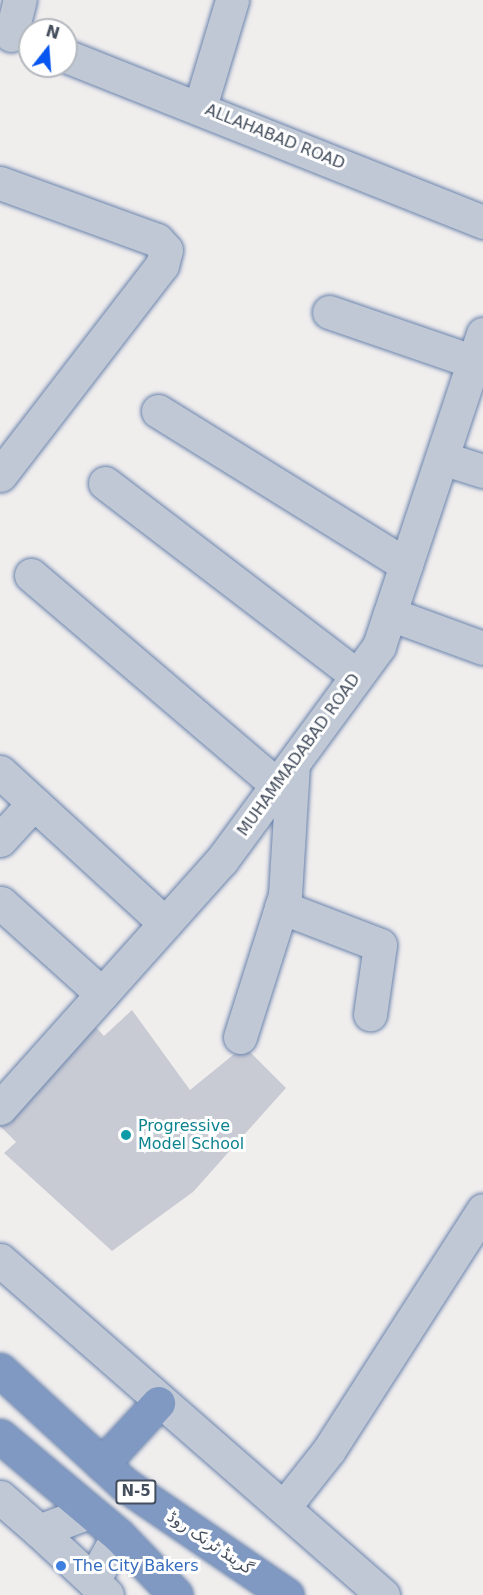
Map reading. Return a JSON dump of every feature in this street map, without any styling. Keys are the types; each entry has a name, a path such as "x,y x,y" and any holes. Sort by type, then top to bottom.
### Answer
{"highway":[{"name":"گرینڈ ٹرنک روڈ","path":"0,1370 113,1474 287,1595"},
{"path":"158,1403 113,1474 246,1595"},
{"name":"N-5","path":"0,1436 118,1535 172,1588"}],"street":[{"path":"14,36 20,0"},
{"path":"200,107 232,0"},
{"name":"ALLAHABAD ROAD","path":"78,61 200,107 483,222"},
{"path":"0,183 157,240 166,250 162,265 0,475"},
{"path":"329,312 478,348"},
{"name":"MUHAMMADABAD ROAD","path":"0,1108 222,860 379,646 478,348"},
{"path":"158,411 406,565"},
{"path":"442,458 483,471"},
{"path":"105,483 357,676"},
{"path":"31,575 285,774 281,907 240,1037"},
{"path":"390,614 483,648"},
{"path":"0,772 165,923"},
{"path":"0,840 34,803"},
{"path":"1,903 102,994"},
{"path":"281,907 380,945 370,1014"},
{"path":"284,1507 329,1450 483,1210"},
{"path":"0,1260 158,1403 284,1507 383,1595"},
{"path":"0,1497 100,1588 118,1535"},
{"path":"39,1531 89,1512"}],"building":[{"name":"Progressive Model School","path":"132,1010 190,1090 244,1046 286,1088 193,1192 112,1251 4,1153 16,1142 0,1126 93,1024 104,1036"}],"place":[{"name":"Progressive Model School","path":"126,1135"},
{"name":"The City Bakers","path":"61,1566"}]}
